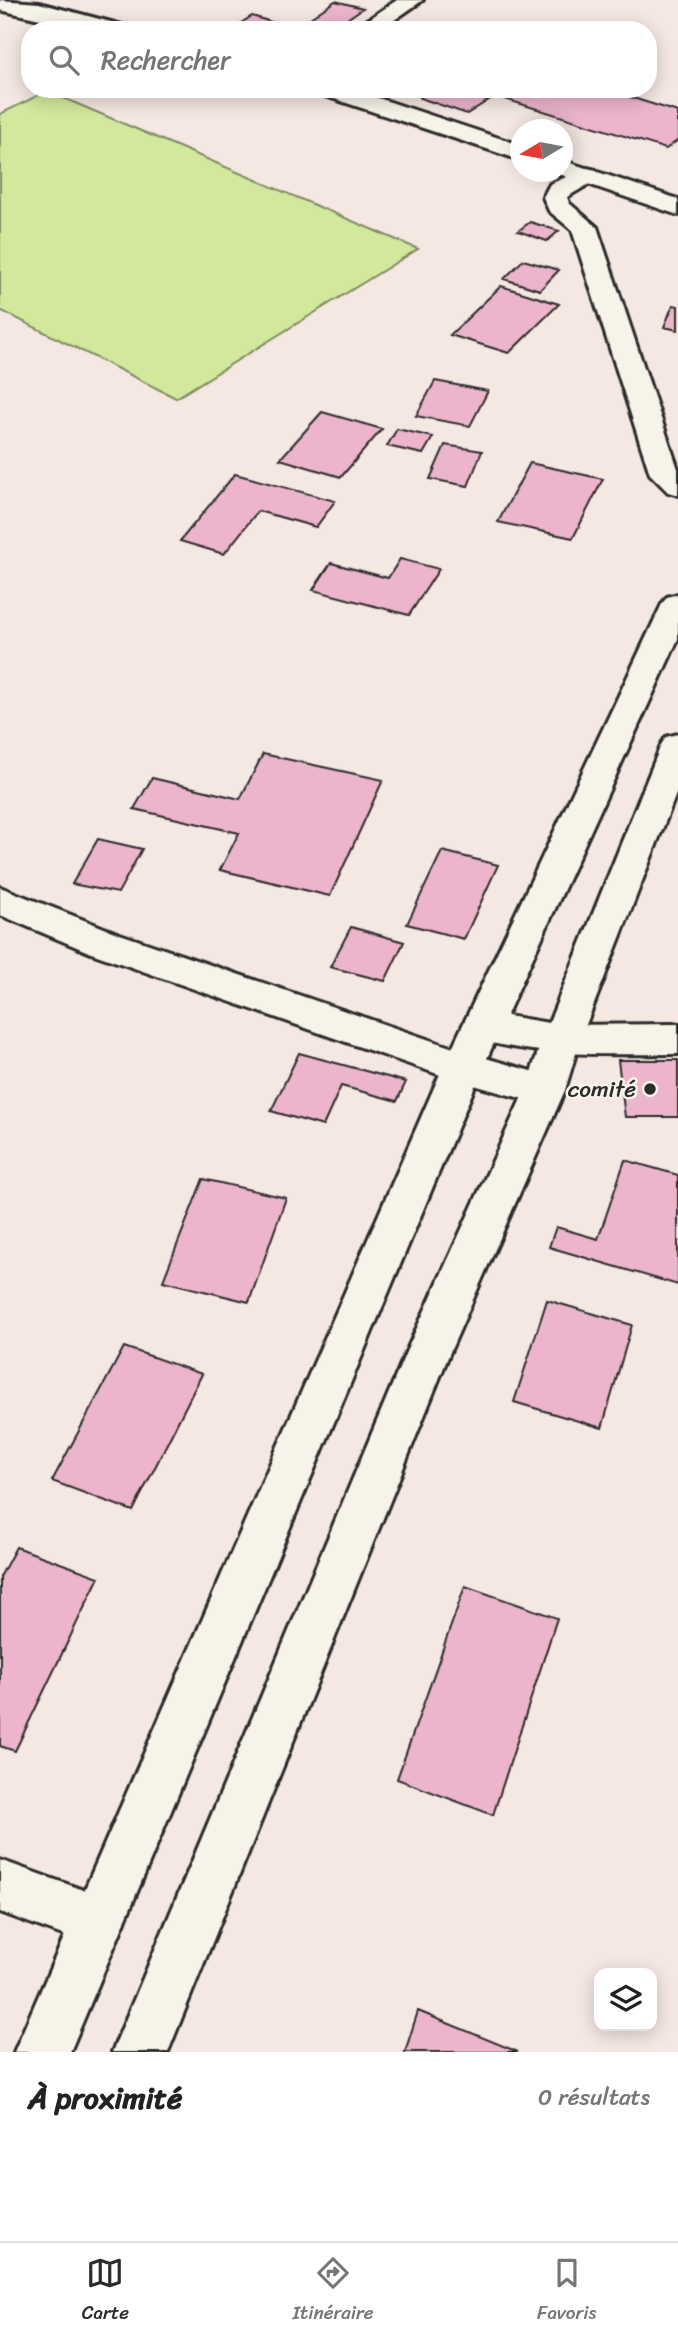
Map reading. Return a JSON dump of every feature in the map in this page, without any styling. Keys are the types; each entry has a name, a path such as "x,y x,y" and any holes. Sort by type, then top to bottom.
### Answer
{"main road":[{"path":"378,21 412,0"},
{"path":"0,3 31,5 84,21"},
{"path":"354,98 510,150"},
{"path":"678,207 575,171 555,197 558,206 584,228 665,474 678,486"},
{"path":"42,2052 463,1067 484,1027 678,604"},
{"path":"140,2052 428,1352 545,1090 561,1040 678,745"},
{"path":"0,900 104,943 463,1067 545,1090"},
{"path":"484,1027 561,1040 678,1039"},
{"path":"0,1886 98,1921"}],"green space":[{"path":"33,98 63,98 418,249 176,398 0,310 0,114"}],"building":[{"path":"335,1 363,8 344,21 306,21"},
{"path":"252,16 268,21 244,21"},
{"path":"420,98 492,98 467,114"},
{"path":"501,98 633,98 678,112 678,140 666,149"},
{"path":"530,222 559,231 547,241 518,231"},
{"path":"523,260 559,270 540,290 504,279"},
{"path":"501,286 559,304 509,353 450,335"},
{"path":"673,305 678,306 678,330 664,327"},
{"path":"435,381 488,391 470,426 416,416"},
{"path":"322,412 382,429 341,477 280,459"},
{"path":"397,429 433,437 423,454 387,446"},
{"path":"445,445 482,451 468,486 430,479"},
{"path":"530,463 603,479 573,538 498,522"},
{"path":"235,474 335,501 316,527 258,511 224,554 180,541"},
{"path":"400,559 439,569 409,615 313,590 331,563 388,578"},
{"path":"263,754 383,780 330,896 220,870 239,833 134,809 152,778 240,799"},
{"path":"98,839 142,849 118,893 72,884"},
{"path":"442,851 498,865 464,939 407,924"},
{"path":"351,927 404,942 385,981 330,967"},
{"path":"299,1053 406,1082 397,1101 341,1086 323,1126 271,1111"},
{"name":"comité","path":"618,1060 678,1060 678,1117 625,1117"},
{"name":"comité","path":"618,1060 678,1060 678,1117 625,1117"},
{"path":"625,1160 678,1175 678,1285 549,1247 556,1227 598,1239"},
{"path":"203,1179 286,1198 249,1302 163,1281"},
{"path":"547,1300 632,1325 602,1428 514,1402"},
{"path":"124,1347 202,1374 133,1511 52,1481"},
{"path":"16,1547 99,1577 15,1751 0,1746 0,1577"},
{"path":"465,1586 557,1618 493,1815 397,1779"},
{"path":"418,2011 518,2052 405,2052"}],"place":[{"name":"comité","path":"650,1089"}]}
